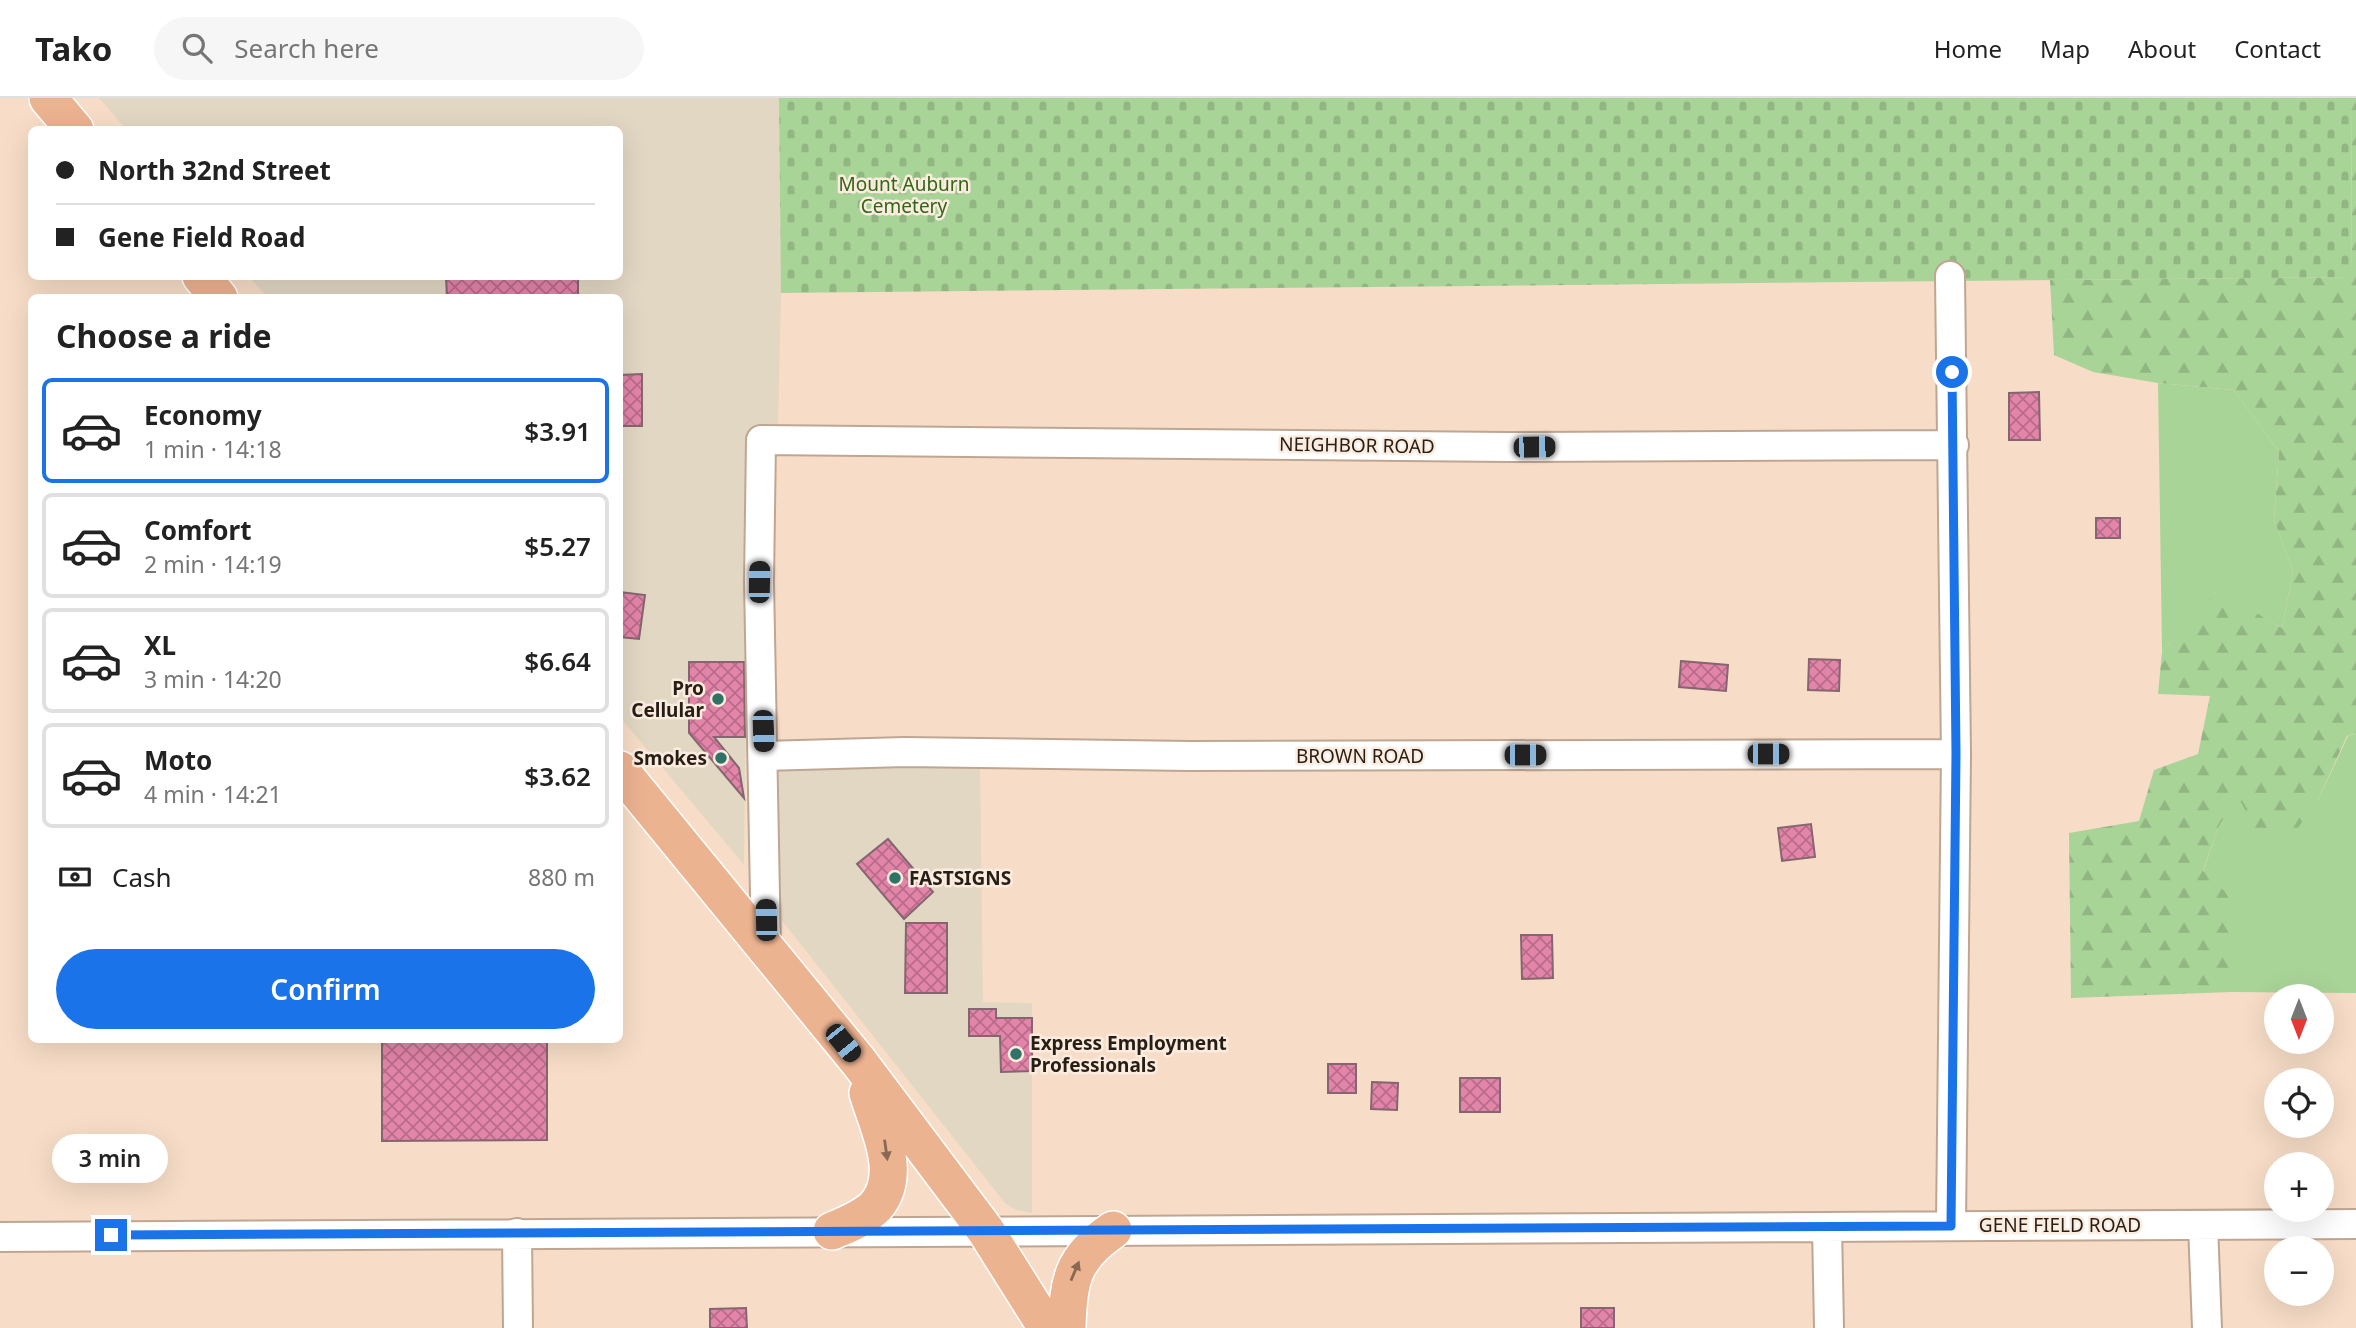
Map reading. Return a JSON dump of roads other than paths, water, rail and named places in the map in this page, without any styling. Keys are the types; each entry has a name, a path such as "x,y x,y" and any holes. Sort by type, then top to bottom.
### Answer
{"main road":[{"path":"48,98 72,126"},
{"path":"204,280 216,294"},
{"path":"623,774 859,1062 986,1231 1047,1328"},
{"path":"832,1231 875,1206 886,1185 888,1160 884,1135 859,1062"},
{"path":"1067,1328 1071,1281 1080,1259 1091,1245 1113,1230"}],"street":[{"path":"1950,276 1956,754 1951,1226"},
{"name":"NEIGHBOR ROAD","path":"764,756 759,582 761,440 1508,447 1954,445"},
{"name":"BROWN ROAD","path":"764,756 905,752 1189,757 1956,754"},
{"path":"764,756 766,948"},
{"name":"GENE FIELD ROAD","path":"0,1237 2356,1224"},
{"path":"2203,1225 2207,1328"},
{"path":"1827,1227 1829,1328"},
{"path":"517,1233 518,1328"}],"place":[{"name":"Pro Cellular","path":"718,699"},
{"name":"Smokes","path":"721,758"},
{"name":"FASTSIGNS","path":"895,878"},
{"name":"Express Employment Professionals","path":"1016,1054"}],"park label":[{"name":"Mount Auburn Cemetery","path":"904,195"}]}
